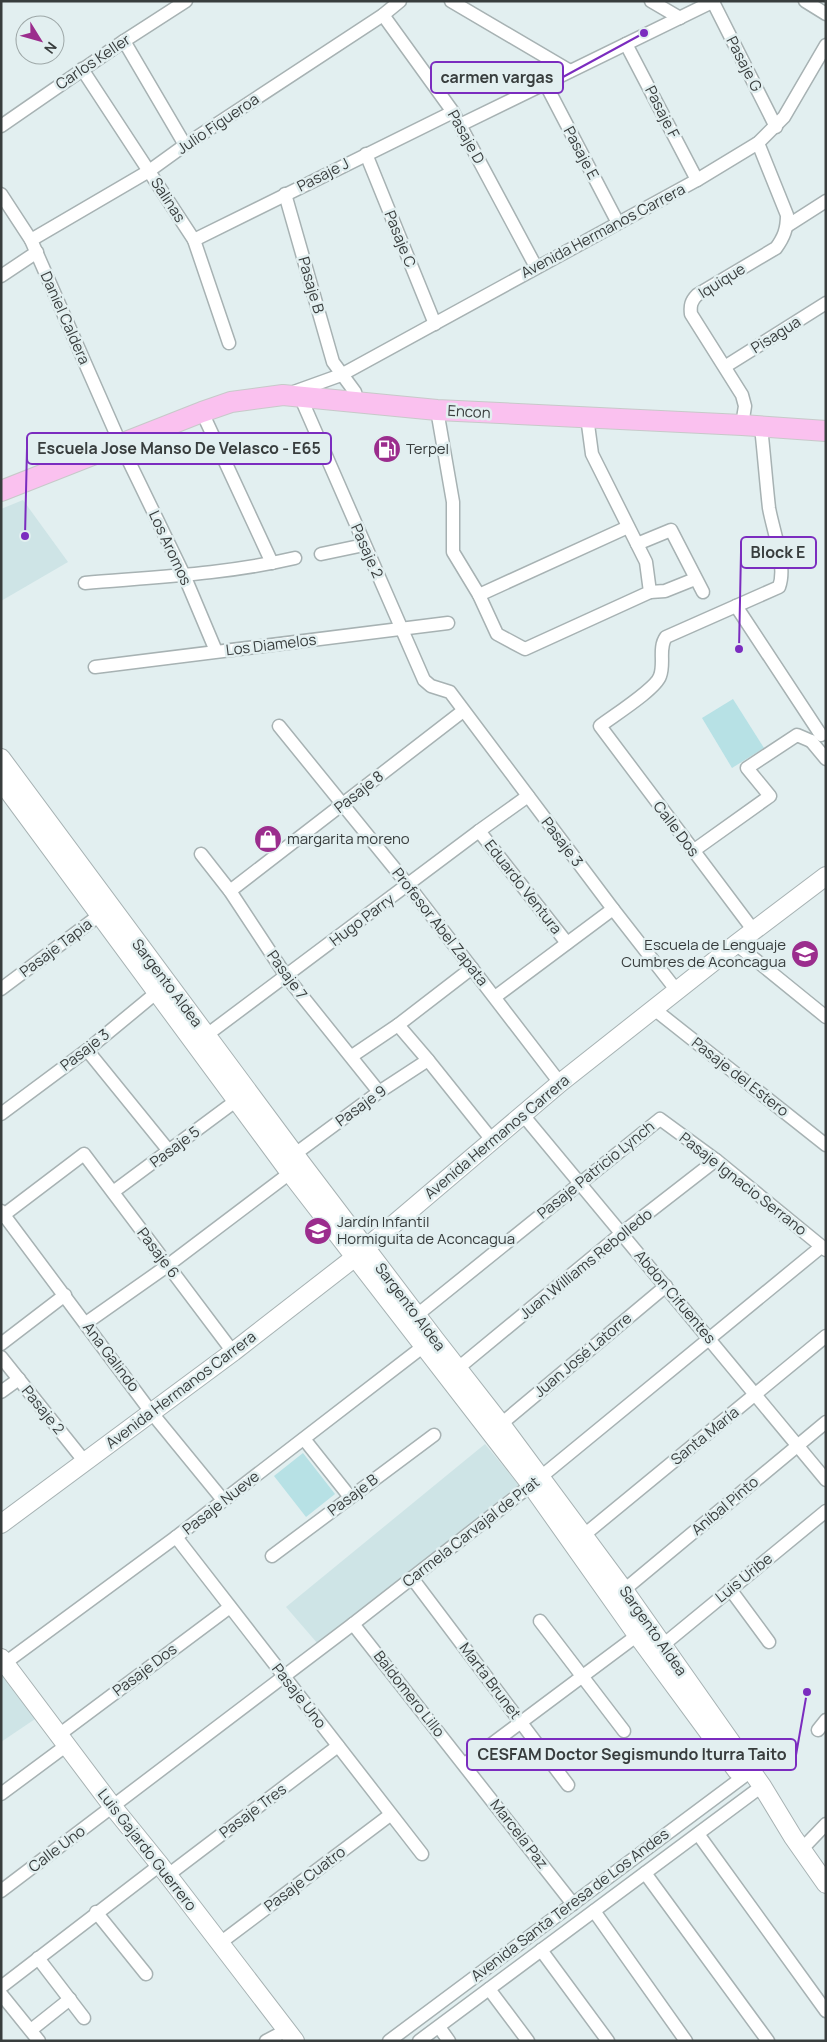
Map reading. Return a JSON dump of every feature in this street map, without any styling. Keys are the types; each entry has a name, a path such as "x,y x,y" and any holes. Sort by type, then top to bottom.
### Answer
{"main road":[{"name":"Encon","path":"1,491 231,402 292,396 436,410 826,431"},
{"name":"Encon","path":"1,479 121,445"}],"street":[{"name":"Carlos Keller","path":"1,126 124,41 186,1"},
{"name":"Julio Figueroa","path":"31,240 149,171 185,145 383,15 400,1"},
{"path":"451,1 570,71"},
{"path":"651,1 680,18"},
{"path":"805,1 826,14"},
{"path":"460,124 714,2"},
{"name":"Pasaje G","path":"714,2 776,127"},
{"name":"Pasaje D","path":"383,15 453,112 536,267"},
{"path":"124,41 185,145"},
{"name":"Pasaje F","path":"626,44 697,180"},
{"name":"Avenida Hermanos Carrera","path":"292,396 341,374 435,324 697,180 758,143 784,117 826,46"},
{"name":"Salinas","path":"82,70 194,240 229,343"},
{"name":"Pasaje E","path":"545,83 618,222"},
{"name":"Pasaje J","path":"194,240 453,112"},
{"path":"758,143 783,202 787,215 787,226"},
{"name":"Pasaje C","path":"366,154 435,324"},
{"name":"Daniel Caldera","path":"1,194 37,252 121,445"},
{"name":"Pasaje B","path":"285,194 333,362 341,374"},
{"path":"787,226 826,201"},
{"name":"Iquique","path":"600,726 655,684 662,671 662,642 670,635 779,587 782,580 770,509 745,400 726,366 691,314 691,303 697,295 776,248 784,237 787,226"},
{"path":"1,276 37,252"},
{"name":"Pisagua","path":"726,366 826,303"},
{"path":"341,374 355,392 358,403"},
{"name":"Pasaje 2","path":"292,396 403,628 424,680 430,686 450,692"},
{"path":"436,410 453,502 453,552 479,594 497,634 525,649 650,592 665,591 695,579"},
{"path":"202,412 272,563"},
{"path":"587,417 592,454 646,562 650,592"},
{"name":"Los Aromos","path":"121,445 184,575 216,652"},
{"path":"479,594 628,527"},
{"path":"637,544 671,530 703,592"},
{"path":"320,554 364,545"},
{"path":"85,583 184,575 295,558"},
{"path":"736,606 819,736 826,759"},
{"name":"Los Diamelos","path":"95,667 448,623"},
{"name":"Pasaje 3","path":"450,692 612,909 677,991"},
{"name":"Pasaje 8","path":"230,891 463,711"},
{"name":"Profesor Abel Zapata","path":"279,726 408,885 560,1083"},
{"name":"Calle Dos","path":"600,726 692,851 754,931"},
{"path":"692,851 770,796 747,768 797,735 819,736"},
{"name":"Sargento Aldea","path":"3,770 162,988 295,1154 360,1253 536,1481 826,1884"},
{"name":"Hugo Parry","path":"201,1039 528,796"},
{"name":"Eduardo Ventura","path":"479,831 567,943"},
{"name":"Pasaje 7","path":"201,854 230,891 286,976 379,1092"},
{"name":"Avenida Hermanos Carrera","path":"1,1524 233,1352 360,1253 560,1083 736,944 826,876"},
{"path":"494,997 612,909"},
{"name":"Pasaje Tapia","path":"1,989 105,912"},
{"path":"736,944 826,1017"},
{"path":"352,1056 398,1025 472,968"},
{"name":"Pasaje 3","path":"1,1114 87,1050 162,988"},
{"name":"Pasaje del Estero","path":"654,1009 826,1145"},
{"path":"398,1025 492,1140"},
{"name":"Sargento Aldea","path":"201,1039 237,1100 290,1173 417,1315 428,1342 457,1369 501,1424 536,1481 584,1535 624,1590 643,1630 663,1645 747,1774"},
{"path":"87,1050 169,1152"},
{"name":"Pasaje 9","path":"295,1154 379,1092 428,1060"},
{"name":"Pasaje 5","path":"112,1192 169,1152 237,1100"},
{"name":"Abdon Cifuentes","path":"523,1114 579,1184 757,1394 826,1480"},
{"name":"Pasaje Patricio Lynch","path":"417,1315 660,1119"},
{"name":"Pasaje Ignacio Serrano","path":"660,1119 716,1160 823,1248"},
{"name":"Pasaje 6","path":"2,1214 84,1154 233,1352"},
{"name":"Juan Williams Rebolledo","path":"457,1369 622,1233 716,1160"},
{"path":"86,1323 167,1266 290,1173"},
{"name":"Ana Galindo","path":"2,1214 86,1323 151,1412 223,1500"},
{"name":"Carmela Carvajal de Prat","path":"113,1807 354,1624 536,1481 823,1248"},
{"name":"Juan José Latorre","path":"501,1424 666,1286"},
{"path":"1,1344 64,1295"},
{"name":"Santa María","path":"584,1535 826,1336"},
{"name":"Pasaje Nueve","path":"3,1661 176,1538 428,1342"},
{"name":"Pasaje 2","path":"1,1357 85,1462"},
{"path":"1,1392 19,1379"},
{"name":"Aníbal Pinto","path":"624,1590 826,1422"},
{"name":"Pasaje B","path":"272,1556 434,1435"},
{"path":"304,1439 350,1498"},
{"name":"Luis Uribe","path":"663,1645 826,1511"},
{"name":"Pasaje Uno","path":"176,1538 422,1854"},
{"name":"Marta Brunet","path":"412,1578 568,1785"},
{"path":"730,1589 769,1642"},
{"name":"Pasaje Dos","path":"1,1794 63,1739 230,1607"},
{"path":"540,1621 624,1732"},
{"name":"Baldomero Lillo","path":"354,1624 465,1764"},
{"path":"465,1764 643,1630"},
{"name":"Luis Gajardo Guerrero","path":"3,1661 113,1807 291,2035"},
{"name":"Pasaje Tres","path":"1,1987 96,1912 164,1870 338,1746"},
{"name":"Marcela Paz","path":"465,1764 573,1904"},
{"name":"Avenida Santa Teresa de Los Andes","path":"389,2041 747,1774"},
{"name":"Avenida Santa Teresa de Los Andes","path":"420,2041 758,1789"},
{"name":"Calle Uno","path":"1,1891 113,1807"},
{"name":"Pasaje Cuatro","path":"220,1943 390,1815"},
{"path":"797,1844 826,1824"},
{"path":"698,1834 826,2011"},
{"path":"645,1873 768,2041"},
{"path":"594,1911 686,2041"},
{"path":"96,1912 146,1974"},
{"path":"541,1950 608,2041"},
{"path":"38,1958 84,2018"},
{"path":"489,1989 528,2041"},
{"path":"1,1994 39,2041"},
{"path":"31,2030 70,1999"},
{"path":"439,2027 449,2041"},
{"path":"266,2041 291,2035"}],"shaded area":[{"path":"23,500 68,562 1,601 1,509"},
{"path":"733,699 764,748 732,768 702,718"},
{"path":"485,1444 519,1485 318,1644 286,1607"},
{"path":"303,1453 335,1494 306,1517 274,1476"},
{"path":"1,1667 38,1717 1,1742"}],"place":[{"name":"carmen vargas","path":"644,33"},
{"name":"Terpel","path":"387,449"},
{"name":"Escuela Jose Manso De Velasco - E65","path":"25,536"},
{"name":"Block E","path":"739,649"},
{"name":"margarita moreno","path":"268,839"},
{"name":"Escuela de Lenguaje Cumbres de Aconcagua","path":"805,954"},
{"name":"Jardín Infantil Hormiguita de Aconcagua","path":"318,1231"},
{"name":"CESFAM Doctor Segismundo Iturra Taito","path":"807,1692"}]}
